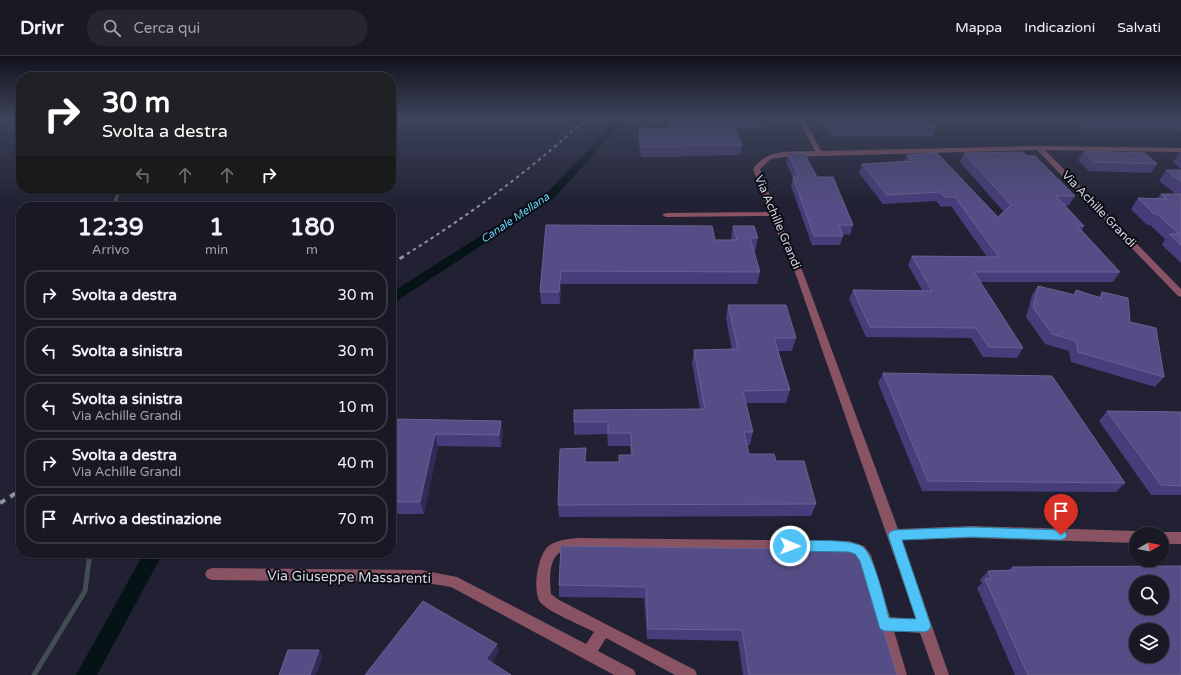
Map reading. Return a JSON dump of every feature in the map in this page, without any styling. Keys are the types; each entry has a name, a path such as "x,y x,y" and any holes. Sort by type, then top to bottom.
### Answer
{"street":[{"path":"816,147 819,153"},
{"path":"1039,148 1109,147 1181,150"},
{"name":"Via Achille Grandi","path":"942,675 894,535 800,275 773,214 756,169 761,161 774,156 819,153 1039,148 1181,294"},
{"path":"666,215 773,214"},
{"path":"894,535 971,532 1129,537"},
{"path":"1169,538 1181,538"},
{"path":"690,675 554,605 545,597 543,580 547,560 554,549 564,545 577,544 849,547 859,550 866,559 900,675"},
{"name":"Via Giuseppe Massarenti","path":"212,574 421,576 452,581 481,595 629,675"},
{"path":"885,624 925,626"},
{"path":"589,653 603,629"}],"building":[{"path":"1084,151 1145,153 1157,164 1094,162"},
{"path":"1023,152 1027,156 1035,156 1075,196 1056,196 1084,226 1077,226 1120,272 974,272 1023,348 989,347 976,328 870,327 853,290 932,291 912,256 999,257 955,197 945,197 940,192 887,195 862,164 913,161 907,155 937,153 998,217 1011,205 964,153"},
{"path":"788,153 804,153 817,177 833,177 853,225 839,225 843,236 814,236 793,177 799,177"},
{"path":"1166,170 1181,170 1181,182"},
{"path":"1161,194 1181,194 1181,245 1169,234 1179,234 1157,214 1154,214 1138,198 1167,199"},
{"path":"546,225 712,226 715,240 737,240 733,226 754,226 758,238 750,238 760,272 561,271 559,292 540,292"},
{"path":"1038,286 1075,295 1076,290 1101,298 1102,292 1128,298 1130,322 1156,328 1164,377 1078,352 1076,341 1052,334 1033,307"},
{"path":"728,305 786,305 796,338 774,338 790,390 743,391 753,432 744,432 749,454 774,454 776,461 804,461 816,504 558,505 560,449 586,448 585,462 619,462 619,455 632,455 631,433 608,433 608,422 574,422 574,410 705,409 694,350 738,349"},
{"path":"883,373 1052,376 1125,483 928,481"},
{"path":"1107,411 1181,412 1181,486 1161,485"},
{"path":"396,419 501,421 499,435 435,434 420,502 396,502"},
{"path":"561,546 859,550 897,675 749,675 742,630 648,629 646,587 559,585"},
{"path":"1181,566 1181,675 1028,675 985,579 991,578 988,571 1014,570 1012,567"},
{"path":"423,601 497,644 486,659 511,675 365,675"},
{"path":"288,650 319,650 310,675 279,675"}],"waterway":[{"name":"Canale Mellana","path":"396,296 550,196 596,147"},
{"path":"115,202 118,194"},
{"path":"34,675 85,591 89,558"},
{"name":"Canale Mellana","path":"86,675 151,558"}],"railway":[{"path":"407,254 478,207 554,147"},
{"path":"396,261 409,253"},
{"path":"0,503 16,493"}],"route":[{"path":"790,546 849,547 859,550 866,559 885,624 925,626 894,535 971,532 1061,535"}]}
